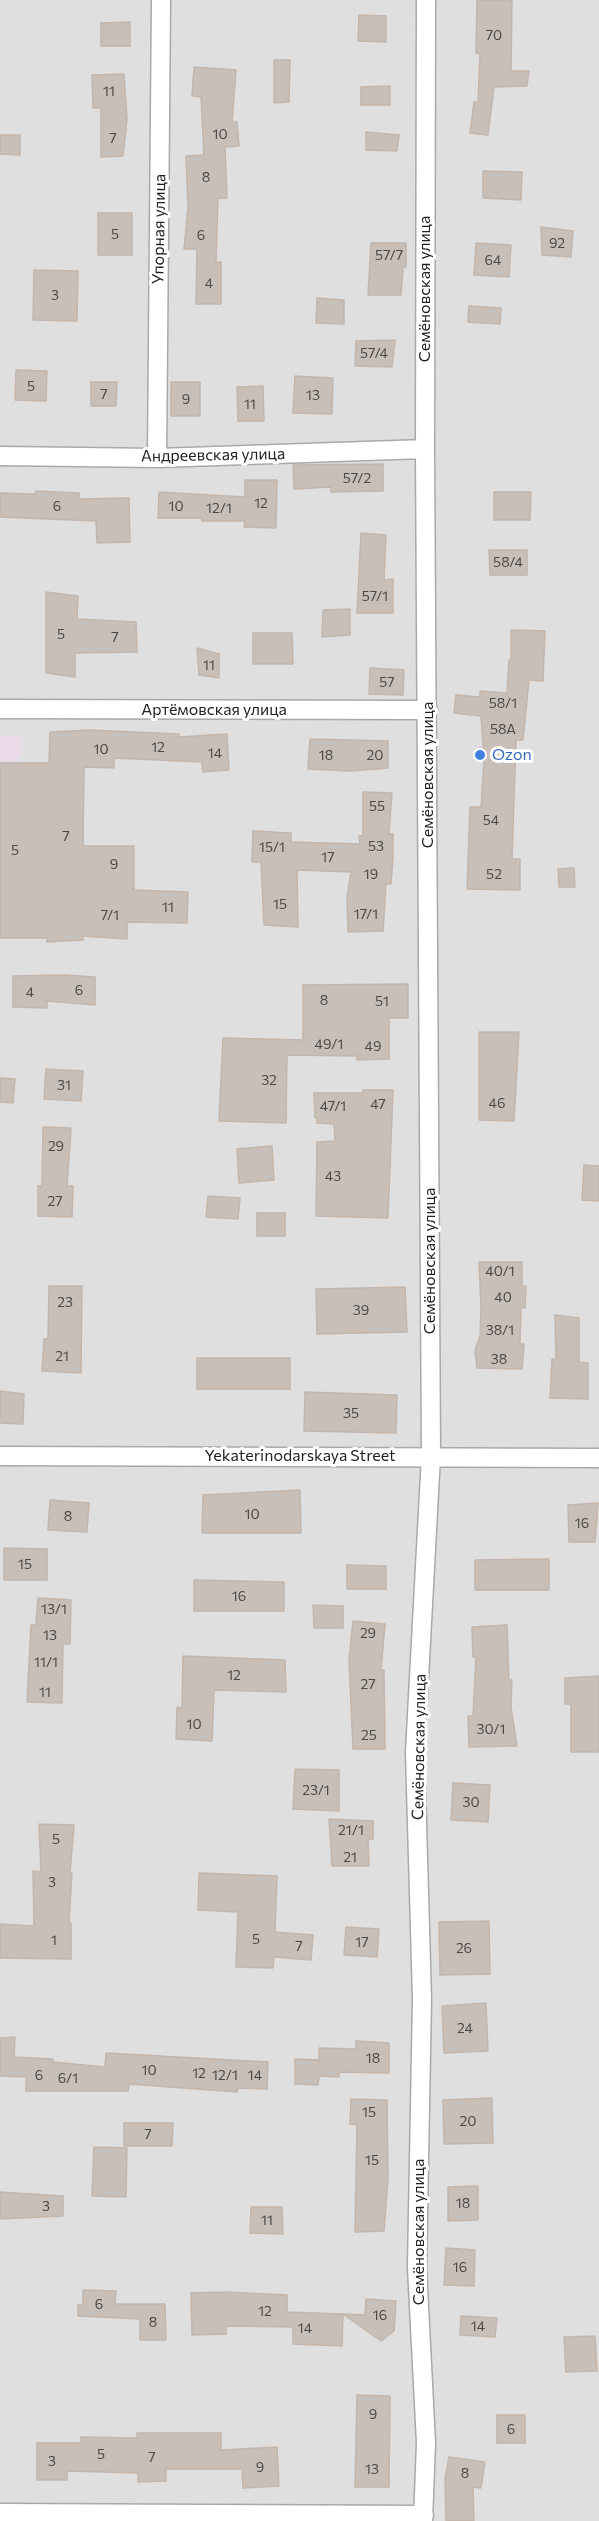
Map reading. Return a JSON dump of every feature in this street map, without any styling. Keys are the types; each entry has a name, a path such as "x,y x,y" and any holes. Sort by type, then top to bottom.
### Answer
{"street":[{"name":"Упорная улица","path":"157,458 161,0"},
{"name":"Семёновская улица","path":"424,2518 426,2443 417,2268 422,1999 415,1752 431,1456 425,449 426,0"},
{"name":"Андреевская улица","path":"0,456 157,458 425,449"},
{"name":"Артёмовская улица","path":"0,709 428,710"},
{"name":"Yekaterinodarskaya Street","path":"0,1456 599,1458"},
{"path":"0,2513 424,2518"}],"shaded area":[{"path":"0,0 599,0 599,2521 0,2521"},
{"path":"0,736 23,736 22,756 18,756 18,761 0,761"}],"building":[{"path":"477,0 512,0 511,71 529,71 527,86 494,87 488,135 470,133 474,102 478,102 480,54 476,53"},
{"path":"359,15 386,16 386,42 358,41"},
{"path":"130,22 130,46 101,46 101,23"},
{"path":"274,60 290,60 289,102 274,103"},
{"path":"194,67 236,70 232,122 237,122 239,146 225,147 227,198 218,198 216,262 221,262 221,304 196,304 197,249 184,249 188,207 186,156 204,155 201,97 192,96"},
{"path":"124,74 127,119 123,156 101,157 101,108 93,108 92,75"},
{"path":"390,86 390,105 361,105 361,87"},
{"path":"366,132 399,135 397,151 366,150"},
{"path":"0,135 20,135 20,155 0,154"},
{"path":"483,171 522,172 521,200 483,198"},
{"path":"98,213 132,213 132,255 98,255"},
{"path":"541,227 573,231 571,257 542,255"},
{"path":"371,243 406,243 406,267 403,267 401,295 368,295"},
{"path":"476,243 511,245 509,277 474,275"},
{"path":"34,270 78,271 77,321 33,320"},
{"path":"317,298 344,300 344,324 316,323"},
{"path":"469,306 501,308 500,324 468,322"},
{"path":"395,340 392,367 355,366 356,341"},
{"path":"16,370 47,371 46,401 15,400"},
{"path":"295,376 333,378 332,414 293,413"},
{"path":"91,382 117,382 116,406 91,406"},
{"path":"171,382 200,382 200,416 171,416"},
{"path":"263,386 264,421 238,421 237,387"},
{"path":"383,464 383,491 331,492 331,487 294,489 293,465"},
{"path":"245,480 277,480 276,528 244,527 245,521 158,518 159,492 245,497"},
{"path":"36,491 79,493 79,499 129,498 130,542 97,543 96,521 0,517 0,493 35,494"},
{"path":"494,492 531,492 530,520 494,520"},
{"path":"361,533 386,535 384,580 393,579 393,613 357,613"},
{"path":"489,550 527,550 527,575 490,575"},
{"path":"46,592 78,596 77,619 136,622 137,652 75,653 75,677 46,673"},
{"path":"350,609 350,635 322,637 323,610"},
{"path":"511,630 545,631 543,681 529,680 523,740 516,740 512,859 520,859 520,890 467,889 470,807 481,807 484,759 481,716 454,713 456,695 480,697 480,691 507,693 509,660 511,660"},
{"path":"253,633 292,633 293,664 253,664"},
{"path":"197,648 219,654 219,678 199,675"},
{"path":"370,668 404,670 403,695 369,694"},
{"path":"89,730 179,734 179,737 227,734 229,770 203,772 202,762 114,758 114,768 84,767 83,846 134,846 134,890 188,892 187,923 127,922 127,939 83,936 83,940 47,942 47,938 0,938 0,763 49,763 50,732"},
{"path":"310,739 388,741 388,768 350,771 308,769"},
{"path":"363,792 392,793 389,834 393,834 393,857 391,884 386,884 383,931 348,932 347,897 351,872 297,870 298,927 264,925 261,862 252,862 253,831 291,833 291,842 360,844 359,836 363,836"},
{"path":"574,868 575,887 559,887 558,869"},
{"path":"13,976 95,977 95,1005 47,1001 47,1008 13,1007"},
{"path":"408,984 408,1018 389,1018 389,1059 357,1060 357,1056 287,1055 286,1123 219,1121 223,1038 303,1040 303,985"},
{"path":"479,1032 519,1032 514,1121 479,1120"},
{"path":"46,1069 83,1071 81,1101 44,1099"},
{"path":"0,1078 15,1079 13,1103 0,1102"},
{"path":"363,1090 393,1090 388,1218 316,1216 317,1142 335,1141 334,1124 317,1123 314,1093 363,1093"},
{"path":"43,1127 71,1128 67,1186 73,1186 72,1217 38,1216 38,1186 42,1186"},
{"path":"272,1146 274,1180 239,1183 237,1149"},
{"path":"584,1165 599,1166 599,1201 582,1200"},
{"path":"208,1196 240,1198 238,1219 206,1217"},
{"path":"257,1213 285,1213 285,1236 257,1236"},
{"path":"479,1262 522,1262 522,1286 526,1286 525,1308 521,1308 520,1344 524,1344 522,1369 477,1368 475,1350 480,1336 481,1307"},
{"path":"49,1286 82,1286 81,1373 42,1371 44,1339 48,1339"},
{"path":"405,1287 407,1332 317,1334 316,1289"},
{"path":"555,1315 579,1318 579,1362 588,1363 588,1399 550,1398 552,1359 556,1359"},
{"path":"197,1358 290,1358 290,1389 197,1389"},
{"path":"0,1391 24,1394 23,1424 0,1423"},
{"path":"305,1392 397,1395 396,1433 304,1431"},
{"path":"300,1490 301,1533 202,1533 203,1495"},
{"path":"50,1500 89,1503 87,1532 48,1530"},
{"path":"598,1503 595,1542 569,1542 568,1505"},
{"path":"4,1548 47,1549 47,1580 4,1580"},
{"path":"549,1559 549,1590 475,1590 475,1560"},
{"path":"347,1565 386,1566 386,1589 347,1589"},
{"path":"194,1580 284,1582 284,1611 194,1611"},
{"path":"38,1598 71,1600 70,1644 63,1644 62,1703 27,1702 31,1625 36,1625"},
{"path":"313,1605 343,1606 343,1628 314,1628"},
{"path":"353,1621 385,1624 381,1670 384,1670 385,1749 353,1749 349,1660"},
{"path":"507,1625 509,1680 512,1680 511,1707 517,1746 469,1747 468,1716 473,1716 476,1657 473,1657 472,1627"},
{"path":"183,1656 285,1660 286,1692 214,1690 212,1741 176,1739 177,1707 182,1708"},
{"path":"599,1676 599,1752 571,1752 571,1704 565,1704 565,1678"},
{"path":"295,1769 339,1770 339,1811 293,1809"},
{"path":"453,1783 490,1785 488,1822 451,1820"},
{"path":"329,1819 373,1821 373,1839 368,1839 369,1866 332,1866"},
{"path":"39,1824 74,1825 70,1873 72,1873 69,1923 71,1923 71,1959 0,1958 0,1924 34,1926 33,1871 41,1872"},
{"path":"199,1873 277,1876 275,1932 313,1935 311,1960 274,1957 273,1968 236,1967 238,1912 198,1910"},
{"path":"489,1921 490,1974 440,1975 439,1922"},
{"path":"346,1927 379,1929 377,1957 344,1955"},
{"path":"486,2003 488,2051 444,2053 442,2006"},
{"path":"15,2037 14,2057 53,2059 53,2062 105,2067 106,2053 268,2062 267,2089 238,2088 237,2092 129,2084 128,2091 26,2091 26,2077 0,2076 0,2038"},
{"path":"356,2041 389,2043 389,2073 339,2072 339,2077 319,2076 318,2085 295,2084 295,2059 319,2060 319,2048 356,2049"},
{"path":"492,2098 493,2143 444,2144 443,2100"},
{"path":"351,2099 387,2100 388,2179 384,2231 355,2232 357,2125 350,2124"},
{"path":"124,2123 173,2123 172,2146 124,2146"},
{"path":"94,2147 127,2148 126,2197 92,2196"},
{"path":"478,2186 478,2220 448,2221 448,2187"},
{"path":"0,2192 63,2196 63,2216 0,2219"},
{"path":"251,2207 282,2207 283,2234 250,2233"},
{"path":"446,2248 475,2250 474,2286 444,2285"},
{"path":"83,2290 116,2291 115,2304 165,2304 166,2340 140,2340 140,2319 78,2316 78,2305 83,2305"},
{"path":"191,2293 287,2295 287,2312 343,2314 342,2346 293,2344 293,2327 226,2326 226,2334 192,2335"},
{"path":"366,2299 396,2301 394,2331 381,2341 343,2314 365,2315"},
{"path":"461,2316 497,2318 495,2337 460,2335"},
{"path":"595,2336 597,2371 566,2372 564,2337"},
{"path":"357,2395 390,2396 389,2487 355,2487"},
{"path":"497,2415 525,2415 525,2443 497,2443"},
{"path":"137,2433 221,2433 221,2450 277,2447 279,2486 243,2488 242,2469 166,2469 166,2481 138,2482 138,2473 67,2471 67,2480 37,2480 37,2443 81,2443 81,2437 137,2438"},
{"path":"449,2457 485,2462 481,2488 473,2487 474,2521 446,2521 445,2479"}],"place":[{"name":"Ozon","path":"480,755"}]}
